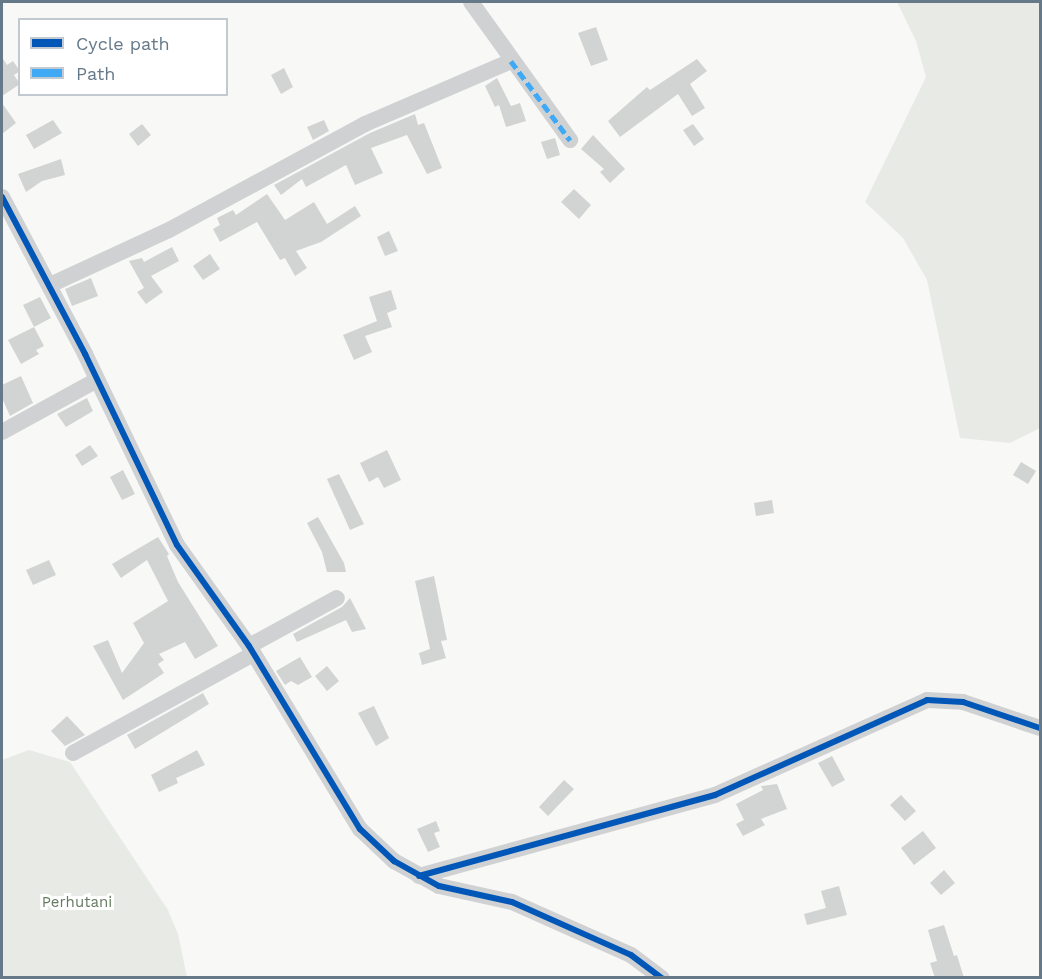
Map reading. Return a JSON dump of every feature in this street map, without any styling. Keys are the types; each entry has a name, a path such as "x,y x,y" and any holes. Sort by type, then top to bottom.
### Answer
{"street":[{"path":"471,2 511,61 570,140"},
{"path":"50,285 169,230 365,124 511,61"},
{"path":"2,197 50,285 177,545 251,650 360,829 376,847 419,876 463,893 512,902 631,955 662,978"},
{"path":"2,432 97,380"},
{"path":"73,753 337,598"},
{"path":"419,876 716,795 927,700 963,702 1041,728"}],"green space":[{"path":"897,2 1040,2 1040,428 1010,443 960,438 927,280 903,238 865,202 926,77 916,41"},
{"name":"Perhutani","path":"29,750 70,762 168,910 178,934 187,977 2,977 2,760"}],"building":[{"path":"596,27 608,60 591,66 578,33"},
{"path":"2,57 7,65 13,61 18,68 18,72 14,75 18,85 2,96"},
{"path":"697,59 707,71 690,84 705,108 692,116 678,94 620,137 608,121 647,87 650,90"},
{"path":"284,68 293,87 281,94 271,75"},
{"path":"497,78 511,106 520,103 526,121 506,127 499,105 495,107 485,86"},
{"path":"2,103 16,123 2,134"},
{"path":"415,114 418,125 424,123 442,168 427,174 407,135 371,148 383,173 355,185 346,165 306,187 302,179 281,195 274,185 370,133"},
{"path":"53,120 62,133 34,149 26,135"},
{"path":"324,120 329,131 313,140 307,127"},
{"path":"142,124 151,135 138,146 129,134"},
{"path":"693,124 704,139 694,146 683,130"},
{"path":"593,135 625,169 610,183 600,172 604,169 581,149"},
{"path":"555,138 560,155 547,159 541,142"},
{"path":"61,159 65,175 42,181 26,192 18,174"},
{"path":"574,189 591,205 579,219 561,202"},
{"path":"267,194 285,220 314,202 327,224 355,206 361,216 321,242 296,251 307,268 295,276 285,258 280,260 257,222 220,242 213,229 220,225 217,218 233,210 236,215"},
{"path":"389,231 398,251 385,256 377,237"},
{"path":"172,247 179,261 151,276 163,292 146,304 137,292 144,288 129,261 142,258 144,262"},
{"path":"210,254 220,269 203,280 193,266"},
{"path":"91,278 98,296 72,306 65,289"},
{"path":"391,290 397,309 387,313 392,327 365,336 372,352 354,360 343,335 377,321 369,297"},
{"path":"40,297 51,318 34,327 23,305"},
{"path":"34,327 44,346 36,350 39,354 21,364 8,340"},
{"path":"21,376 33,403 10,416 2,398 2,385"},
{"path":"87,398 93,411 66,427 57,414"},
{"path":"90,445 98,456 82,466 75,455"},
{"path":"387,450 401,480 384,488 378,477 369,482 360,463"},
{"path":"1021,462 1036,471 1028,484 1013,475"},
{"path":"123,470 135,494 122,500 110,477"},
{"path":"339,474 364,524 350,530 327,479"},
{"path":"772,500 774,513 756,516 754,503"},
{"path":"318,517 344,563 346,572 327,572 322,552 307,523"},
{"path":"158,537 169,554 167,556 178,582 218,646 195,659 185,642 159,654 164,660 158,664 164,673 123,700 93,646 108,640 122,673 144,643 133,623 168,601 147,560 121,578 112,564"},
{"path":"49,560 56,575 33,585 26,570"},
{"path":"434,576 447,640 441,641 446,658 422,665 419,653 430,649 415,581"},
{"path":"350,598 366,629 352,632 346,620 297,642 293,634 342,607"},
{"path":"300,657 312,677 298,685 291,681 285,685 276,671"},
{"path":"327,666 339,681 327,691 315,676"},
{"path":"203,693 209,704 135,749 127,735"},
{"path":"374,706 389,738 376,746 358,713"},
{"path":"67,716 85,735 65,746 51,731"},
{"path":"197,750 205,765 176,778 178,783 159,792 151,775"},
{"path":"832,756 845,780 832,787 818,763"},
{"path":"564,780 574,789 548,816 539,807"},
{"path":"777,784 787,809 761,819 765,825 743,836 736,824 744,820 736,804 763,790 761,786"},
{"path":"901,795 916,811 905,821 890,805"},
{"path":"436,821 440,831 434,833 440,847 428,852 417,829"},
{"path":"923,831 936,848 914,865 901,848"},
{"path":"944,870 955,883 941,895 930,883"},
{"path":"839,886 847,915 807,925 804,914 826,908 821,891"},
{"path":"944,925 964,978 935,978 930,963 937,961 928,930"}],"marked path":[{"path":"511,61 570,140"}],"cycle path":[{"path":"2,197 85,354 177,545 249,646 360,829 394,861 439,886 512,902 631,955 662,978"},
{"path":"419,876 715,795 927,700 963,702 1040,728"}]}
